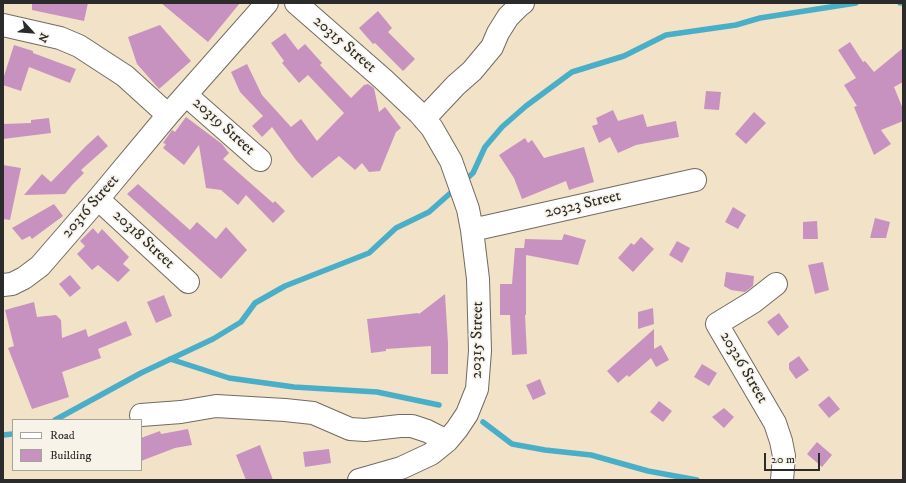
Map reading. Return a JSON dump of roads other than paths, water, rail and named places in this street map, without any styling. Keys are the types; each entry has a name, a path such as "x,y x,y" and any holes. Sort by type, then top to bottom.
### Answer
{"street":[{"name":"20316 Street","path":"3,285 12,284 24,278 40,266 168,115 267,3"},
{"name":"20315 Street","path":"296,3 383,79 432,128 453,167 468,209 472,230 478,278 480,351 477,389 467,414 447,441 430,454 401,468 359,480"},
{"path":"424,119 456,85 472,71 492,47 498,33 508,17 523,3"},
{"path":"3,26 60,38 79,46 125,76 168,115"},
{"name":"20319 Street","path":"186,95 260,160"},
{"name":"20323 Street","path":"472,230 695,180"},
{"name":"20318 Street","path":"98,199 188,282"},
{"name":"20326 Street","path":"776,284 753,302 717,324 775,423 784,456 782,480"},
{"path":"141,415 181,412 216,406 285,410 313,413 350,428 365,430 400,426 416,427 427,430 447,441"}],"waterway":[{"path":"463,182 473,173 485,147 502,127 526,106 572,72 624,56 666,35 736,25 760,18 856,3"},
{"path":"57,419 141,373 213,339 241,322 255,303 285,286 369,253 396,228 429,212 455,189"},
{"path":"170,359 229,378 294,387 377,392 439,405"},
{"path":"483,422 512,444 545,450 591,455 648,471 697,480"},
{"path":"3,435 12,434"}]}
